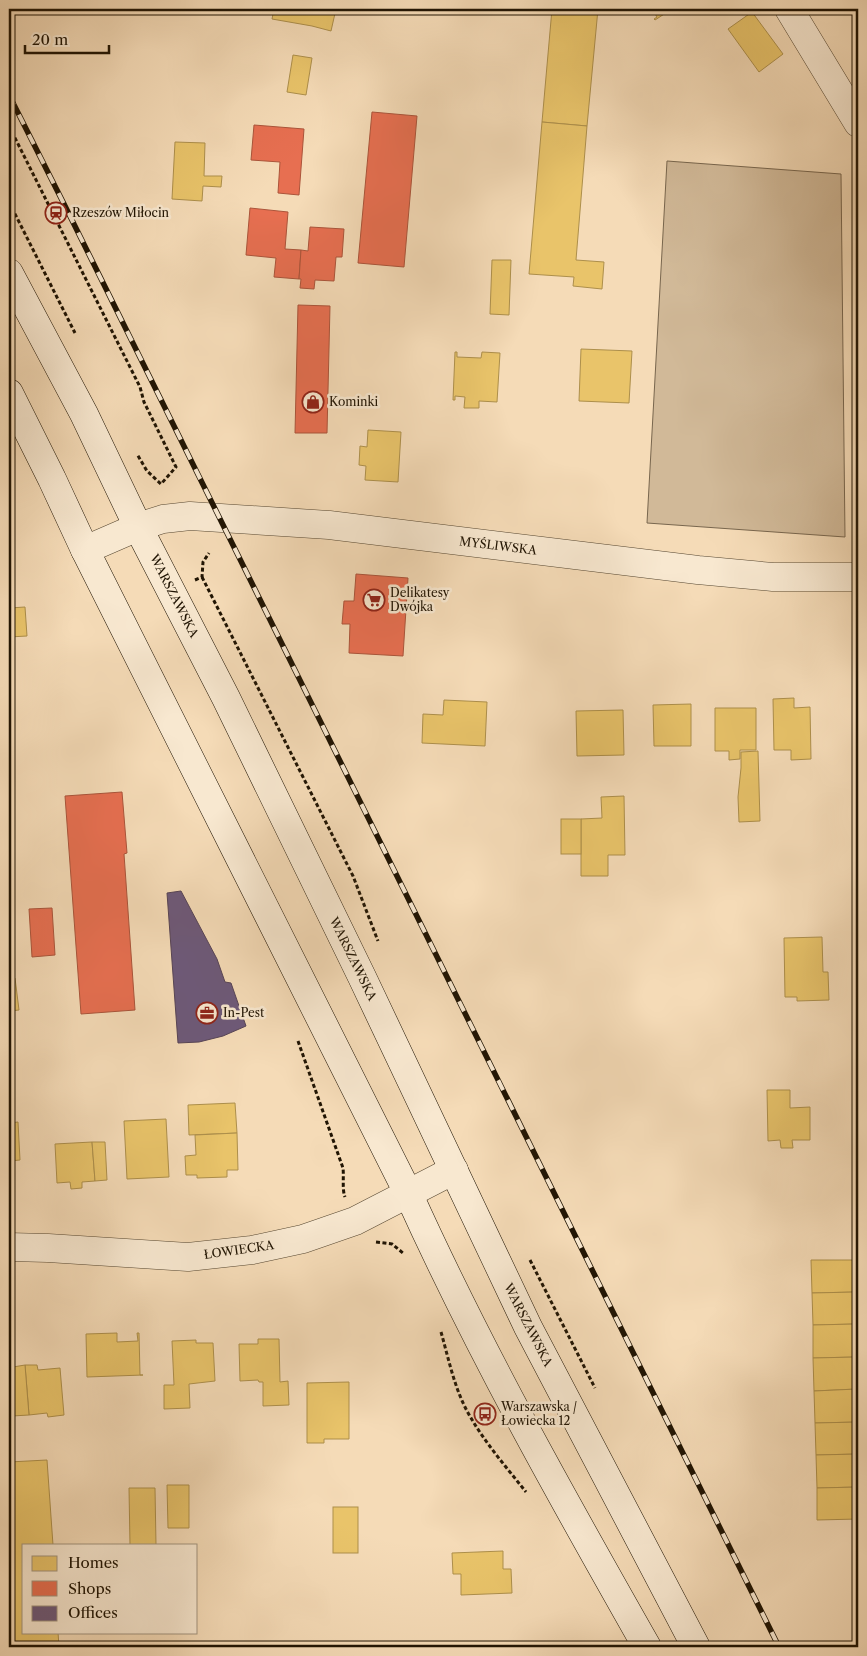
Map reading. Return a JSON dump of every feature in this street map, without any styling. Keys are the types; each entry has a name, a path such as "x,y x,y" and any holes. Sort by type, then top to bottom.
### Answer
{"main road":[{"path":"789,9 858,123"},
{"name":"WARSZAWSKA","path":"9,272 84,414 138,527 226,698 362,977 528,1327 696,1647"},
{"path":"9,393 85,550 409,1195 478,1340 554,1482 647,1647"},
{"name":"MYŚLIWSKA","path":"85,550 163,518 190,516 338,526 698,570 773,577 858,577"},
{"name":"ŁOWIECKA","path":"9,1247 188,1257 252,1250 303,1239 355,1222 454,1170"}],"path":[{"path":"9,126 140,387 144,402 176,467 161,484"},
{"path":"202,578 353,876 380,946"},
{"path":"375,1242 392,1244 406,1256"},
{"path":"527,1254 595,1390"},
{"path":"440,1328 457,1387 470,1418 529,1496"}],"shaded area":[{"path":"667,161 841,174 845,537 647,523"}],"building: Homes":[{"path":"274,9 336,9 331,31 272,19"},
{"path":"552,9 598,9 587,126 542,122"},
{"path":"652,9 672,9 655,20 657,17"},
{"path":"752,12 783,54 759,72 728,29"},
{"path":"293,55 312,58 306,95 287,92"},
{"path":"542,122 587,126 576,260 604,262 602,289 573,286 574,277 529,274"},
{"path":"175,142 205,143 204,176 222,176 221,187 203,186 202,201 172,199"},
{"path":"492,260 511,260 509,315 490,314"},
{"path":"581,349 632,351 629,403 579,401"},
{"path":"455,352 457,352 457,357 481,358 482,352 500,353 497,402 479,401 479,408 464,408 465,397 455,396 455,400 453,400"},
{"path":"368,430 401,432 398,482 365,480 366,466 359,465 360,446 367,447"},
{"path":"25,607 27,636 9,637 9,608"},
{"path":"794,698 794,708 810,707 811,759 791,760 791,750 774,750 773,699"},
{"path":"444,700 487,702 485,746 422,743 423,714 443,715"},
{"path":"691,704 691,746 654,746 653,705"},
{"path":"715,708 756,708 756,750 740,750 740,759 729,760 729,751 715,751"},
{"path":"623,710 624,755 577,756 576,711"},
{"path":"758,751 760,821 739,822 738,797 741,752"},
{"path":"624,796 625,855 608,855 608,876 581,876 581,819 602,818 601,797"},
{"path":"561,819 581,819 581,854 561,854"},
{"path":"822,937 823,972 828,972 829,1000 797,1001 797,997 785,997 784,938"},
{"path":"15,978 19,1010 9,1011 9,979"},
{"path":"767,1090 790,1090 790,1108 810,1107 810,1140 792,1140 793,1148 781,1148 780,1140 768,1141"},
{"path":"235,1103 237,1133 189,1135 188,1105"},
{"path":"166,1119 169,1177 127,1179 124,1121"},
{"path":"18,1122 20,1160 9,1161 9,1123"},
{"path":"237,1133 238,1170 227,1170 227,1177 197,1178 197,1175 186,1175 185,1156 196,1155 195,1135"},
{"path":"92,1142 95,1181 82,1182 82,1188 71,1189 70,1182 57,1183 55,1144"},
{"path":"92,1142 105,1142 107,1180 95,1181"},
{"path":"811,1260 854,1260 855,1292 812,1293"},
{"path":"855,1292 855,1324 813,1325 812,1293"},
{"path":"855,1324 856,1357 813,1358 813,1325"},
{"path":"117,1333 117,1342 138,1341 137,1333 139,1333 140,1375 143,1375 87,1377 86,1334"},
{"path":"258,1339 279,1339 280,1382 288,1381 289,1405 263,1406 263,1382 258,1380 240,1381 239,1344 258,1344"},
{"path":"196,1340 196,1343 213,1343 215,1381 189,1384 190,1408 164,1409 164,1385 174,1385 172,1341"},
{"path":"856,1357 857,1389 814,1391 813,1358"},
{"path":"25,1365 37,1365 38,1370 60,1368 64,1415 48,1417 47,1413 29,1415"},
{"path":"25,1365 29,1415 12,1416 12,1420 9,1420 9,1372 14,1372 13,1367"},
{"path":"349,1382 349,1439 324,1439 324,1443 307,1443 307,1383"},
{"path":"857,1389 858,1422 815,1423 814,1391"},
{"path":"858,1422 858,1454 816,1455 815,1423"},
{"path":"858,1454 858,1487 817,1488 816,1455"},
{"path":"47,1460 53,1544 22,1544 22,1634 58,1634 59,1647 9,1647 9,1462"},
{"path":"167,1485 189,1485 189,1528 168,1528"},
{"path":"858,1487 858,1519 817,1520 817,1488"},
{"path":"129,1488 155,1488 156,1544 130,1544"},
{"path":"333,1507 358,1507 358,1553 333,1553"},
{"path":"503,1551 503,1569 511,1569 512,1593 461,1595 461,1574 453,1574 452,1553"}],"building: Shops":[{"path":"372,112 417,116 404,267 358,263"},
{"path":"254,125 304,129 299,195 278,193 280,162 251,160"},
{"path":"250,208 288,212 285,249 301,250 299,279 274,277 276,258 246,255"},
{"path":"310,227 344,229 342,257 336,257 334,281 315,280 314,289 300,288 301,279 299,279 301,250 308,251"},
{"path":"298,305 330,306 327,433 295,433"},
{"path":"356,574 408,578 403,656 349,653 350,624 342,624 344,601 354,601"},
{"path":"122,792 127,853 124,854 135,1010 81,1014 65,796"},
{"path":"52,908 55,955 32,957 29,909"}],"building: Offices":[{"path":"181,891 217,959 225,982 231,983 246,1026 223,1036 199,1042 178,1043 167,893"}],"railway":[{"path":"9,95 779,1647"}],"place":[{"name":"Rzeszów Miłocin","path":"56,213"},
{"name":"Kominki","path":"313,402"},
{"name":"Delikatesy Dwójka","path":"374,600"},
{"name":"In-Pest","path":"207,1013"},
{"name":"Warszawska / Łowiecka 12","path":"485,1414"}]}
